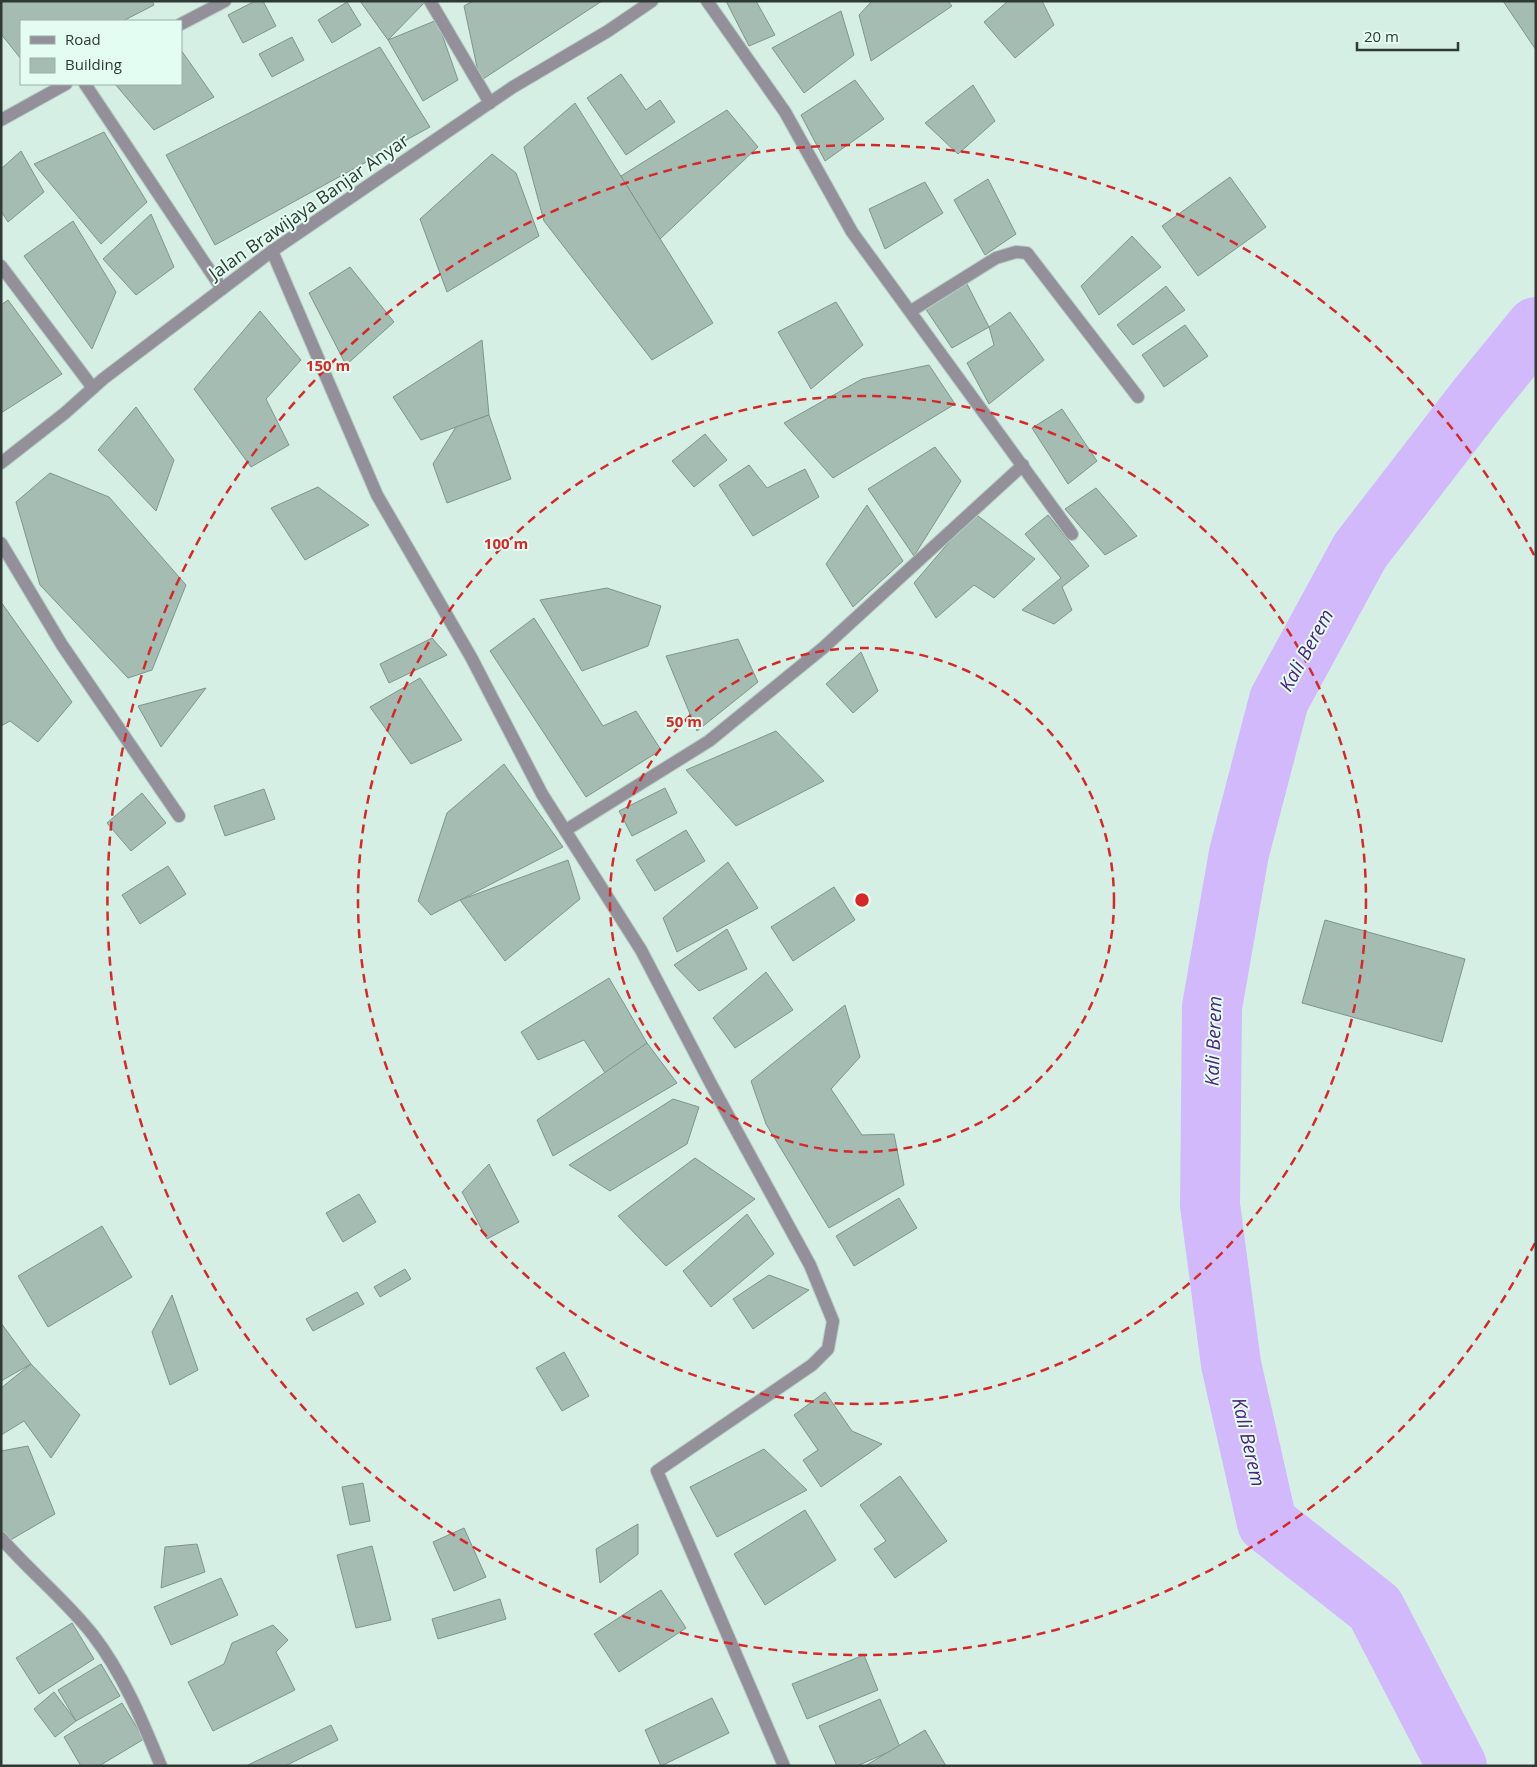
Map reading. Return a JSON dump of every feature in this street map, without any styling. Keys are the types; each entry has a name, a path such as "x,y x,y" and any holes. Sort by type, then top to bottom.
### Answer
{"street":[{"path":"182,23 225,1"},
{"path":"430,1 490,103"},
{"name":"Jalan Brawijaya Banjar Anyar","path":"1,463 65,413 93,388 272,251 490,103 652,1"},
{"path":"708,1 785,112 852,232 1072,534"},
{"path":"1,120 64,85"},
{"path":"86,85 222,289"},
{"path":"272,251 377,495 471,657 542,794 641,950 810,1265 833,1321 828,1349 812,1365 657,1472 784,1766"},
{"path":"911,311 996,258 1016,252 1027,253 1138,397"},
{"path":"1,266 93,388"},
{"path":"566,830 709,741 823,648 1023,465"},
{"path":"1,543 62,645 179,816"},
{"path":"1,1538 68,1605 93,1635 114,1666 142,1720 161,1766"}],"building":[{"path":"1,1 152,1 154,5 125,20 20,20 20,58 1,34"},
{"path":"255,1 263,1 276,26 243,43 228,15"},
{"path":"360,1 426,1 388,40"},
{"path":"473,1 602,1 480,81 464,6"},
{"path":"726,1 756,1 775,35 749,46"},
{"path":"872,1 948,1 952,6 871,61 859,15"},
{"path":"1008,1 1042,1 1054,25 1015,58 984,22"},
{"path":"1503,1 1536,1 1536,50"},
{"path":"347,2 361,25 332,43 318,20"},
{"path":"841,11 854,55 804,93 772,48"},
{"path":"437,20 458,80 423,101 388,40"},
{"path":"292,37 304,60 272,77 259,54"},
{"path":"380,47 430,127 215,245 166,155"},
{"path":"182,51 214,97 154,130 116,85 182,85"},
{"path":"621,74 646,110 660,100 675,122 626,155 587,98"},
{"path":"855,80 884,119 825,161 801,115"},
{"path":"973,85 995,121 958,154 925,123"},
{"path":"575,103 713,323 652,360 544,221 524,147"},
{"path":"727,110 758,147 660,239 621,176"},
{"path":"104,132 147,202 101,244 34,164"},
{"path":"21,151 44,192 8,222 1,211 1,169"},
{"path":"492,154 516,173 539,236 447,292 420,219"},
{"path":"1230,177 1266,227 1198,276 1162,226"},
{"path":"988,179 1016,234 985,255 954,200"},
{"path":"925,182 943,213 885,249 869,209"},
{"path":"151,214 174,267 136,295 103,259"},
{"path":"73,221 116,292 92,349 24,256"},
{"path":"1132,236 1161,267 1099,315 1081,286"},
{"path":"350,267 394,322 346,365 309,293"},
{"path":"967,284 989,327 952,348 925,308"},
{"path":"1166,286 1185,310 1133,345 1117,325"},
{"path":"8,300 62,374 1,413 1,305"},
{"path":"836,302 863,345 811,389 778,332"},
{"path":"260,311 301,360 266,399 289,445 251,467 194,389"},
{"path":"1010,312 1044,360 989,404 967,363 994,345 989,327"},
{"path":"1185,325 1208,356 1164,387 1142,355"},
{"path":"482,340 489,415 421,440 393,397"},
{"path":"929,365 955,404 833,478 784,423 862,379"},
{"path":"136,407 174,460 156,511 98,450"},
{"path":"1062,409 1097,461 1068,484 1032,428"},
{"path":"489,415 511,479 447,503 433,464 456,427"},
{"path":"705,434 727,460 694,487 672,461"},
{"path":"935,447 961,481 914,556 868,489"},
{"path":"749,465 767,488 805,469 819,497 753,536 719,485"},
{"path":"50,473 109,497 186,585 152,670 128,678 40,585 16,502"},
{"path":"318,487 369,525 305,560 271,508"},
{"path":"1096,488 1137,536 1105,555 1065,509"},
{"path":"867,505 903,561 853,607 826,564"},
{"path":"974,513 1035,559 994,598 974,585 936,618 914,583"},
{"path":"1048,515 1089,566 1062,587 1072,610 1054,624 1022,610 1061,578 1025,534"},
{"path":"607,588 661,606 648,646 582,671 540,600"},
{"path":"1,602 72,702 38,742 10,721 1,726"},
{"path":"534,618 603,726 636,711 661,750 586,797 490,651"},
{"path":"432,638 447,655 389,683 380,664"},
{"path":"738,639 758,682 697,731 666,656"},
{"path":"861,652 878,691 853,713 826,684"},
{"path":"420,678 462,740 411,764 370,707"},
{"path":"206,688 161,747 138,706"},
{"path":"776,731 824,781 736,826 686,770"},
{"path":"504,764 563,847 431,915 418,901 447,813"},
{"path":"665,788 677,813 632,836 619,811"},
{"path":"264,789 275,819 225,836 214,806"},
{"path":"142,793 166,823 131,851 107,823"},
{"path":"686,830 705,861 655,891 636,860"},
{"path":"568,860 580,899 505,961 460,900"},
{"path":"728,862 758,908 677,952 663,918"},
{"path":"168,866 186,894 140,924 122,895"},
{"path":"834,887 855,920 793,961 771,927"},
{"path":"1325,920 1465,959 1442,1042 1302,1003"},
{"path":"727,929 747,969 699,991 674,965"},
{"path":"766,972 793,1010 735,1048 713,1018"},
{"path":"609,978 647,1043 609,1079 584,1040 538,1060 521,1032"},
{"path":"845,1005 860,1057 831,1089 862,1135 894,1134 904,1185 829,1228 766,1124 751,1081"},
{"path":"647,1043 677,1083 553,1156 537,1120"},
{"path":"673,1099 699,1107 687,1144 610,1191 569,1165"},
{"path":"695,1158 755,1199 666,1266 618,1216"},
{"path":"489,1164 519,1222 487,1239 462,1192"},
{"path":"359,1194 376,1222 343,1242 326,1213"},
{"path":"899,1198 917,1228 854,1266 836,1236"},
{"path":"747,1214 774,1254 711,1307 683,1271"},
{"path":"102,1226 132,1277 48,1327 18,1276"},
{"path":"405,1269 411,1279 380,1297 374,1287"},
{"path":"769,1275 809,1290 753,1329 733,1299"},
{"path":"357,1292 364,1304 313,1331 306,1319"},
{"path":"172,1295 198,1370 170,1385 152,1332"},
{"path":"1,1323 31,1364 1,1381"},
{"path":"564,1352 589,1396 562,1411 536,1368"},
{"path":"31,1364 80,1415 51,1458 24,1421 1,1435 1,1388"},
{"path":"825,1392 852,1431 882,1444 821,1487 803,1460 818,1450 794,1415"},
{"path":"28,1446 55,1514 7,1542 1,1529 1,1451"},
{"path":"764,1449 807,1490 717,1537 690,1487"},
{"path":"900,1476 947,1541 895,1578 874,1549 886,1541 860,1505"},
{"path":"363,1483 370,1521 350,1525 342,1487"},
{"path":"805,1510 836,1560 765,1605 734,1554"},
{"path":"638,1524 638,1554 600,1583 596,1549"},
{"path":"464,1528 486,1577 454,1591 433,1542"},
{"path":"197,1544 205,1572 161,1588 165,1547"},
{"path":"372,1546 391,1620 356,1628 337,1555"},
{"path":"221,1578 238,1615 171,1645 154,1607"},
{"path":"661,1590 686,1628 619,1672 594,1634"},
{"path":"500,1599 506,1619 438,1639 432,1619"},
{"path":"72,1623 94,1659 39,1694 16,1658"},
{"path":"273,1625 288,1640 276,1652 295,1690 213,1731 188,1682 224,1664 232,1643"},
{"path":"864,1655 878,1690 807,1719 792,1684"},
{"path":"101,1664 120,1696 76,1721 58,1690"},
{"path":"54,1692 76,1721 55,1737 34,1709"},
{"path":"712,1698 729,1733 661,1766 645,1730"},
{"path":"880,1699 900,1747 857,1766 837,1766 819,1726"},
{"path":"122,1703 144,1739 99,1766 81,1766 64,1737"},
{"path":"331,1725 338,1740 285,1766 246,1766"},
{"path":"925,1730 946,1766 865,1766"}],"waterway":[{"name":"Kali Berem","path":"1457,1766 1375,1608 1267,1523 1231,1364 1210,1205 1212,1007 1239,853 1279,700 1360,551 1478,398 1536,327"}]}
